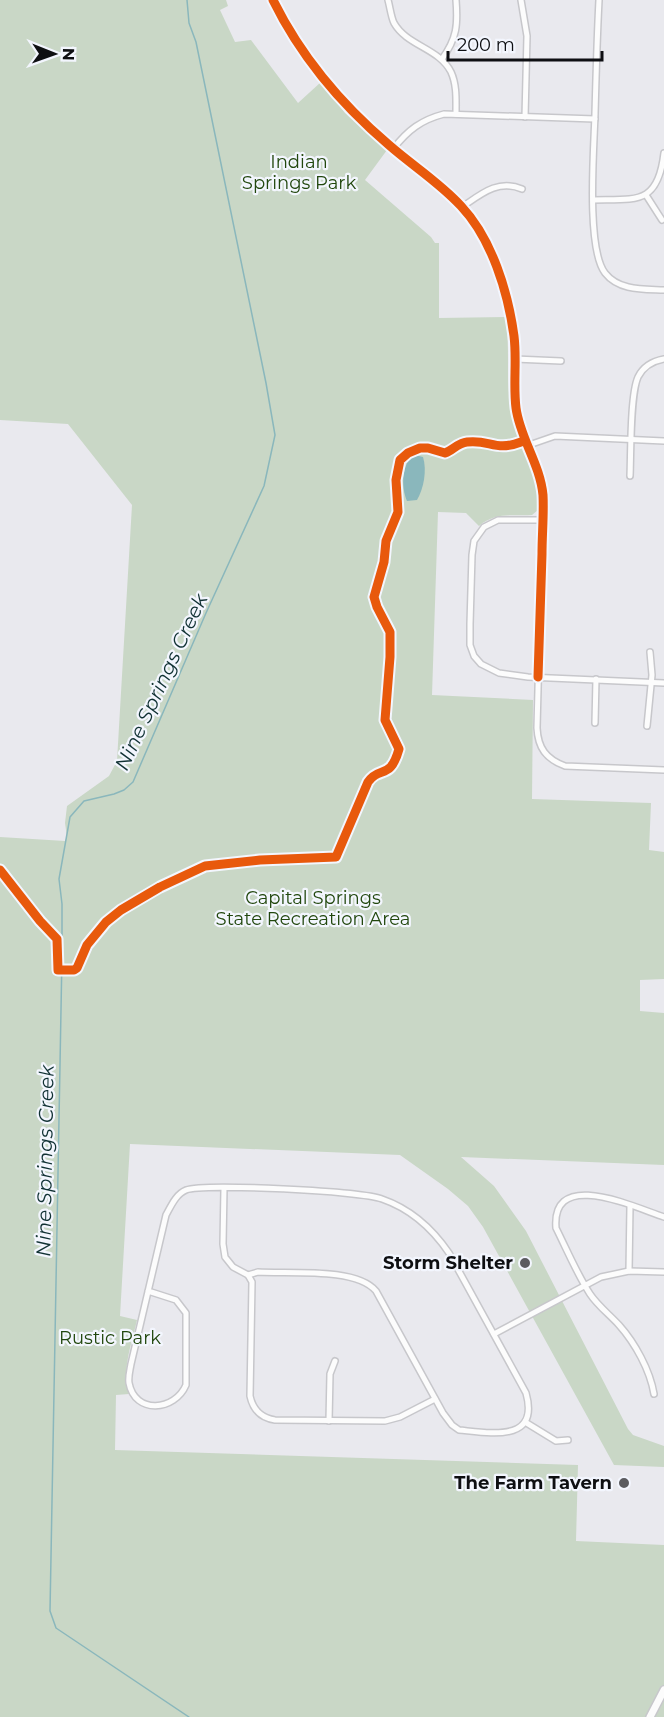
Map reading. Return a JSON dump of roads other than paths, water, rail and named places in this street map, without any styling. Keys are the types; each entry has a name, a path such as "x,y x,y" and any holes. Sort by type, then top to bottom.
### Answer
{"street":[{"path":"273,0 292,33 324,79 356,115 462,207 484,239 499,276 512,325 517,412 541,480 543,496 538,739 544,754 553,762 565,766 664,770"},
{"path":"388,0 396,26 407,37 442,59 451,72 455,85 456,114"},
{"path":"442,59 452,45 456,34 456,0"},
{"path":"521,0 527,36 525,117"},
{"path":"599,0 593,200 593,224 599,257 605,274 617,284 636,289 664,290"},
{"path":"393,149 415,125 444,114 595,119"},
{"path":"593,200 622,200 646,195 658,183 662,173 664,153"},
{"path":"462,207 485,191 496,187 505,185 522,189"},
{"path":"646,195 662,220"},
{"path":"515,359 561,361"},
{"path":"630,476 637,381 644,369 664,359"},
{"path":"529,445 555,436 664,441"},
{"path":"543,520 498,520 484,527 474,541 470,624 470,645 474,656 491,671 538,677 664,683"},
{"path":"648,726 652,675 650,652"},
{"path":"595,723 596,679"},
{"path":"148,1291 176,1300 186,1313 186,1385 176,1400 158,1406 140,1400 129,1383 131,1364 148,1291 166,1215 177,1197 192,1188 224,1188 359,1193 383,1199 402,1207 421,1221 441,1241 526,1393 530,1407 525,1422 520,1428 506,1433 459,1430 452,1425 371,1285 340,1275 258,1272 248,1275"},
{"path":"224,1188 223,1250 229,1264 248,1275 252,1282 250,1396 253,1407 268,1419 385,1421 400,1417 435,1399"},
{"path":"654,1394 652,1380 635,1347 621,1327 601,1308 585,1285 556,1228 555,1217 562,1203 574,1197 587,1195 611,1198 664,1217"},
{"path":"629,1271 630,1206"},
{"path":"494,1334 601,1277 629,1271 664,1272"},
{"path":"329,1421 330,1374 335,1361"},
{"path":"525,1422 556,1441 568,1440"},
{"path":"650,1717 664,1690"}],"water":[{"path":"415,455 423,457 424,479 417,500 407,501 404,489 405,469 410,458"}],"waterway":[{"name":"Nine Springs Creek","path":"187,0 189,23 196,42 275,435 264,486 133,782 124,790 114,794 84,801 70,817 59,879 62,904 62,955 50,1611 56,1628 189,1717"}],"place":[{"name":"Storm Shelter","path":"525,1263"},
{"name":"The Farm Tavern","path":"624,1483"}],"park label":[{"name":"Indian Springs Park","path":"299,172"},
{"name":"Capital Springs State Recreation Area","path":"313,908"},
{"name":"Rustic Park","path":"110,1338"}]}
